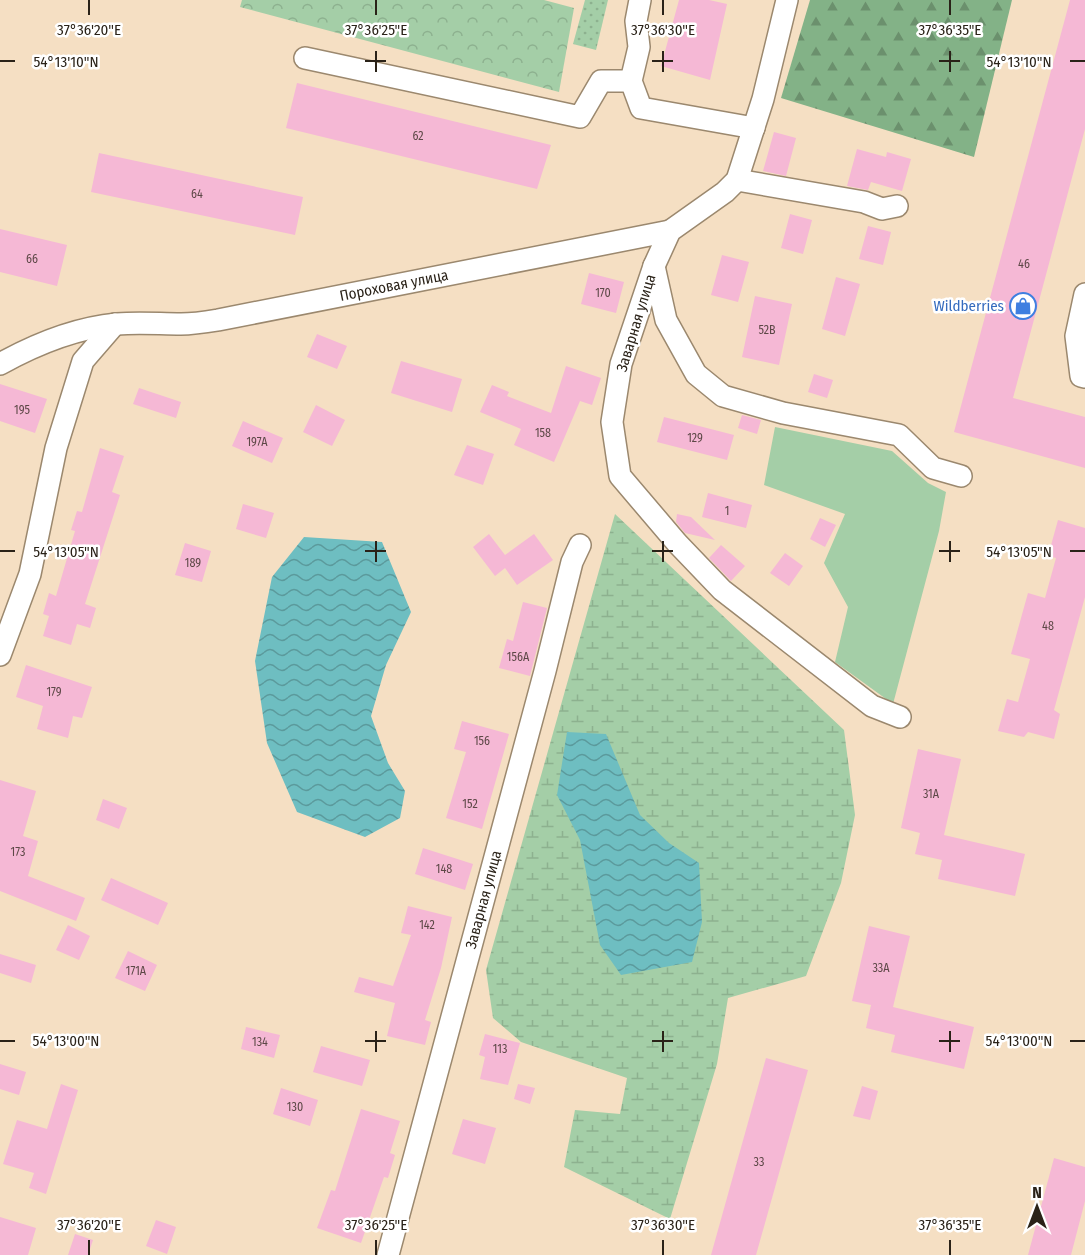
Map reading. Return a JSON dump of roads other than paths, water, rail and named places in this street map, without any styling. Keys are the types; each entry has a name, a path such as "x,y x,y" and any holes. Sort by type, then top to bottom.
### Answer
{"street":[{"path":"640,0 636,21 639,47 631,81 641,108 754,128"},
{"path":"670,231 725,192 737,180 763,99 788,0"},
{"path":"305,58 580,117 601,81 631,81"},
{"path":"737,180 864,202 882,209 897,206"},
{"name":"Заварная улица","path":"670,231 654,266 621,364 612,422 620,476 677,543 722,590 872,706 900,717"},
{"name":"Пороховая улица","path":"0,364 69,333 116,324 147,322 183,324 218,320 670,231"},
{"name":"Заварная улица","path":"654,266 666,320 696,374 723,396 783,412 899,435 933,468 962,476"},
{"path":"1085,294 1076,336 1081,376 1085,377"},
{"path":"0,655 30,574 56,448 83,361 116,324"},
{"name":"Заварная улица","path":"388,1255 572,562 580,545"}],"water":[{"path":"304,537 382,542 411,612 386,665 371,716 388,763 405,791 400,818 365,837 297,812 267,743 255,661 272,577"},
{"path":"567,732 606,734 640,815 669,843 699,863 702,922 692,962 621,975 600,945 580,840 557,795"}],"place":[{"name":"Wildberries","path":"1023,306"}]}
